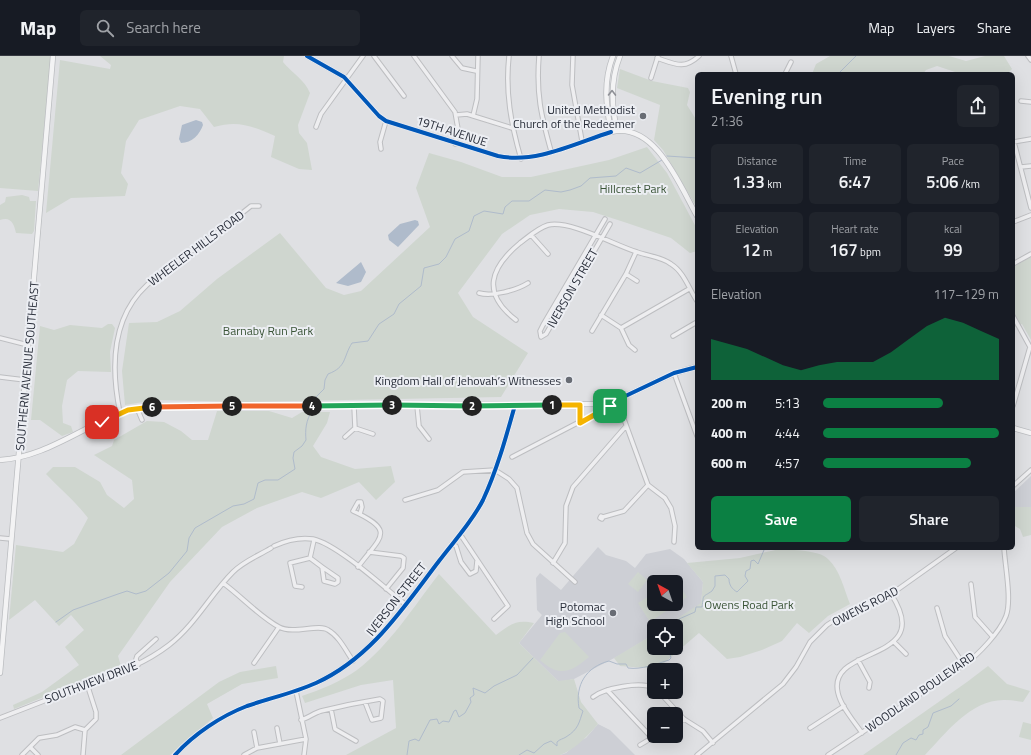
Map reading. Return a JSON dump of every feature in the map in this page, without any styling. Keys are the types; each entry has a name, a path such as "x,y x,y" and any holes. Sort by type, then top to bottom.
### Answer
{"main road":[{"path":"613,56 608,74 605,95 612,132 617,130 637,134 655,147 671,169 695,212"},
{"path":"617,130 612,107 612,86 620,56"},
{"name":"SOUTHERN AVENUE SOUTHEAST","path":"0,673 3,608 12,539 54,57"},
{"path":"0,460 19,458 43,449 120,413 137,408 173,406 580,405 617,400 674,373 695,368"},
{"path":"1015,429 1031,433"}],"street":[{"name":"19TH AVENUE","path":"307,56 346,79 379,116 386,121 455,144 498,156 521,159 612,132"},
{"path":"316,127 322,114 363,56"},
{"path":"374,56 404,96"},
{"path":"414,56 456,115 458,131 455,144"},
{"path":"452,56 462,68 476,71"},
{"path":"473,116 477,99 476,71 478,56"},
{"path":"509,56 508,98 512,128 521,159"},
{"path":"539,56 537,90 540,110 551,151"},
{"path":"574,56 572,85 582,141"},
{"path":"651,78 657,57 683,65 692,62 699,56"},
{"path":"731,56 735,72"},
{"path":"1028,56 1031,60"},
{"path":"786,72 791,62"},
{"path":"1021,101 1031,102"},
{"path":"456,115 464,114 473,116 512,128"},
{"path":"381,149 380,142 386,121"},
{"path":"1015,142 1031,139"},
{"path":"1015,148 1031,208"},
{"path":"1021,168 1031,166"},
{"name":"WHEELER HILLS ROAD","path":"120,413 116,397 115,349 120,329 130,306 146,286 167,269 251,206 260,206"},
{"path":"1015,221 1031,215"},
{"name":"IVERSON STREET","path":"605,219 543,325 540,331 541,338 546,334 610,224"},
{"path":"516,320 501,306 495,293 495,278 502,260 531,235 544,227 558,225 596,236 672,264 682,275 695,298"},
{"path":"531,235 548,254"},
{"path":"592,331 626,274 636,252"},
{"path":"1015,263 1031,254"},
{"path":"626,274 637,281"},
{"path":"479,293 495,293 516,289 528,283"},
{"path":"621,328 689,289"},
{"path":"601,315 621,328 629,345 635,350"},
{"path":"1015,320 1030,347 1015,399"},
{"path":"673,336 695,323"},
{"path":"0,338 28,345"},
{"path":"674,373 695,427"},
{"path":"0,378 26,380"},
{"path":"617,400 648,485 662,495 669,504 674,520 674,542"},
{"name":"IVERSON STREET","path":"175,755 203,731 223,718 248,706 296,691 334,674 353,661 379,638 406,605 479,507 495,470 516,405"},
{"path":"580,405 580,423"},
{"path":"354,406 355,428"},
{"path":"417,406 418,426 429,439"},
{"path":"512,457 580,423 610,406"},
{"path":"137,408 142,420"},
{"path":"553,563 565,543 566,506 573,487 626,426"},
{"path":"355,428 373,434"},
{"path":"345,437 355,428"},
{"path":"405,500 438,490 463,472 495,470 509,479 517,488 530,539 537,549 575,582"},
{"path":"1015,484 1031,470"},
{"path":"603,517 624,511 648,485"},
{"path":"358,567 379,540 380,529 372,520 360,514"},
{"path":"460,534 508,606 494,619"},
{"path":"0,538 12,539"},
{"name":"SOUTHVIEW DRIVE","path":"0,718 138,664 169,645 187,629 223,583 242,564 289,540 314,540 334,548 406,605"},
{"path":"310,558 314,540"},
{"path":"452,544 456,546 461,562 470,574 476,571 477,560"},
{"name":"OWENS ROAD","path":"697,755 783,684 796,667 810,642 827,625 841,616 891,594 914,580 953,550"},
{"name":"WOODLAND BOULEVARD","path":"828,755 964,665 976,655 1003,620 1007,609 1004,550"},
{"path":"370,552 401,556 404,558 403,568 386,589"},
{"path":"310,558 338,578 338,582 336,584 324,581 322,567"},
{"path":"302,586 295,586 290,563 310,558"},
{"path":"223,583 279,627 293,630 327,629 336,637 353,661"},
{"path":"971,584 975,617 992,636"},
{"path":"862,733 838,694 840,677 845,668 894,642 901,629 902,618 899,607 891,594"},
{"path":"938,608 945,636 964,665"},
{"path":"254,663 279,627"},
{"path":"138,664 136,659 137,656 156,639"},
{"path":"894,642 906,654"},
{"path":"858,660 870,682 869,688"},
{"path":"83,755 85,730 96,719 96,712 87,684"},
{"path":"593,697 600,692 608,690 639,685 647,687"},
{"path":"608,690 647,730"},
{"path":"296,691 306,739 304,755"},
{"path":"301,720 331,709 365,702 380,699 383,701 381,718 372,720 365,702"},
{"path":"665,699 684,719 703,732 713,742"},
{"path":"810,728 844,706"},
{"path":"331,709 335,729 356,741"},
{"path":"22,755 39,738 57,735 75,727 85,730"},
{"path":"277,728 280,744"},
{"path":"254,732 257,748"},
{"path":"244,755 257,748 306,739"},
{"path":"640,745 647,741"},
{"path":"30,747 38,755"}],"shaded area":[{"path":"1031,476 1031,507 1015,507 1015,491"},
{"name":"Potomac High School","path":"598,547 606,555 626,561 635,568 646,554 670,549 684,559 703,582 701,604 677,619 647,619 647,638 622,654 574,679 559,682 519,643 542,615 537,610 536,578 540,573 561,590"},
{"path":"598,724 610,730 635,755 560,755 566,753 581,740 586,738"}],"green space":[{"path":"0,56 51,56 38,191 0,188"},
{"path":"100,56 284,56 283,62 302,80 310,93 298,125 299,133 307,143 312,170 299,169 271,157 275,136 245,125 230,124 214,127 200,109 180,106 139,120 126,141 121,173 128,184 125,196 71,198 46,213 60,60 110,69 111,65"},
{"path":"830,56 949,56 966,61 985,56 1004,56 1012,69 1009,72 955,72 937,66 924,72 813,72 816,64"},
{"path":"620,69 652,81 688,88 690,92 687,105 695,118 695,205 663,150 654,140 660,105 617,88"},
{"name":"Barnaby Run Park","path":"647,147 667,173 695,225 695,252 690,253 671,238 593,212 559,209 530,215 502,234 458,293 473,317 528,353 501,397 247,402 156,400 125,405 122,371 129,323 157,322 180,311 217,279 280,233 326,288 344,295 361,291 430,227 416,188 429,153 461,162 502,177 531,177 609,160"},
{"path":"22,195 29,197 30,201 36,201 34,231 32,234 16,233 13,224 9,220 0,220 0,205 5,202 6,197"},
{"path":"1031,257 1031,340 1022,324 1015,327 1015,266"},
{"path":"108,324 112,324 115,328 110,352 111,372 78,371 67,380 62,406 63,423 71,426 73,432 62,436 40,420 31,420 40,326 54,330 70,325 102,328"},
{"path":"217,411 269,411 292,418 302,412 330,412 327,423 313,446 321,457 355,469 391,466 395,482 376,500 359,482 321,498 302,492 257,508 222,527 170,582 118,656 121,666 14,709 13,705 42,692 79,665 65,647 84,630 71,615 59,626 35,600 9,620 16,545 63,552 74,544 88,518 46,474 53,467 75,467 100,482 107,495 124,508 134,499 132,480 94,455 112,446 114,440 147,421 164,422 181,431 192,440 208,440"},
{"path":"1015,507 1031,507 1031,535 1023,537 1020,529 1015,526"},
{"name":"Owens Road Park","path":"776,550 798,550 812,552 824,556 832,563 839,574 850,604 828,616 809,633 797,623 782,641 762,650 740,657 727,659 699,633 683,647 683,619 677,619 701,603 703,582 687,563 740,558"},
{"path":"638,572 647,580 638,592 628,584"},
{"path":"439,574 496,635 517,622 534,623 519,643 558,681 574,679 581,702 598,724 570,750 560,755 346,755 396,728 393,680 361,685 305,703 302,696 345,678 369,660 401,625"},
{"path":"683,591 687,597 683,600"},
{"path":"647,597 647,611 666,611 654,619 648,619 638,603"},
{"path":"565,632 589,657 571,669 560,671 547,666 540,660 560,633"},
{"name":"Owens Road Park","path":"647,638 647,655 673,655 664,663 647,663 647,668 620,666 614,658"},
{"path":"276,666 278,678 242,684 207,704 213,718 170,755 121,755 219,682 240,672"},
{"path":"988,666 1007,684 1030,691 1023,702 1005,700 993,701 981,705 960,719 925,755 863,755 967,682"},
{"path":"1023,722 1031,724 1031,740 1019,737"}],"water":[{"path":"196,120 202,122 203,125 200,132 192,140 181,143 179,139 182,125"},
{"path":"415,220 418,221 419,225 398,247 389,240 388,235 400,224"},
{"path":"361,262 366,272 361,282 348,286 336,283"}],"waterway":[{"path":"840,72 856,56"},
{"path":"667,156 695,158"},
{"path":"314,399 324,389 325,380 328,374 342,365 352,343 368,341 379,324 394,314 399,304 421,286 424,268 439,264 446,257 455,239 469,231 474,216 484,211 503,214 505,207 512,201 529,201 545,190 561,192 570,190 581,186 590,178 616,176 626,168 640,173 662,160"},
{"path":"56,622 73,610 118,594 127,591 136,594 146,591 169,573 187,551 189,538 195,528 233,506 244,504 254,499 258,483 265,480 278,480 295,469 293,458 294,452 302,446 306,440 306,425 312,411"},
{"path":"679,619 695,612 696,607 702,607 704,596 712,591 715,586 715,576 725,575 729,579 731,587 737,592 748,581 745,576 746,571 750,569 751,561 754,560 758,564 764,550"},
{"path":"519,755 527,750 534,753 544,744 551,741 557,746 557,742 559,740 574,731 583,711 579,708 578,700 581,685 588,672 594,668 609,661 617,664 626,664 628,668 638,668 669,660 671,658 670,655"},
{"path":"407,755 409,741 415,739 419,741 430,720 437,719 439,724 443,721 449,722 454,711 456,710 459,717 465,713 471,702 470,698 474,695 473,688 485,693 494,686 517,675 533,658"},
{"path":"896,755 903,743 911,738 916,740 919,735 923,734 923,730 928,727 933,713 951,706 959,699"}],"cycle path":[{"path":"307,56 344,77 379,116 386,121 498,156 512,158 541,155 570,147 611,132"},
{"path":"617,400 674,373 695,368"},
{"path":"120,413 144,407 173,406 515,405 497,465 479,508 399,614 370,646 336,673 308,687 247,706 218,720 199,733 175,755"}],"place":[{"name":"United Methodist Church of the Redeemer","path":"643,116"},
{"name":"Kingdom Hall of Jehovah’s Witnesses","path":"569,380"},
{"name":"Potomac High School","path":"613,613"}],"route":[{"path":"102,422 128,410 160,406 276,407 382,405 580,405 580,423 604,411 610,406"}],"park label":[{"name":"Hillcrest Park","path":"633,188"}]}
